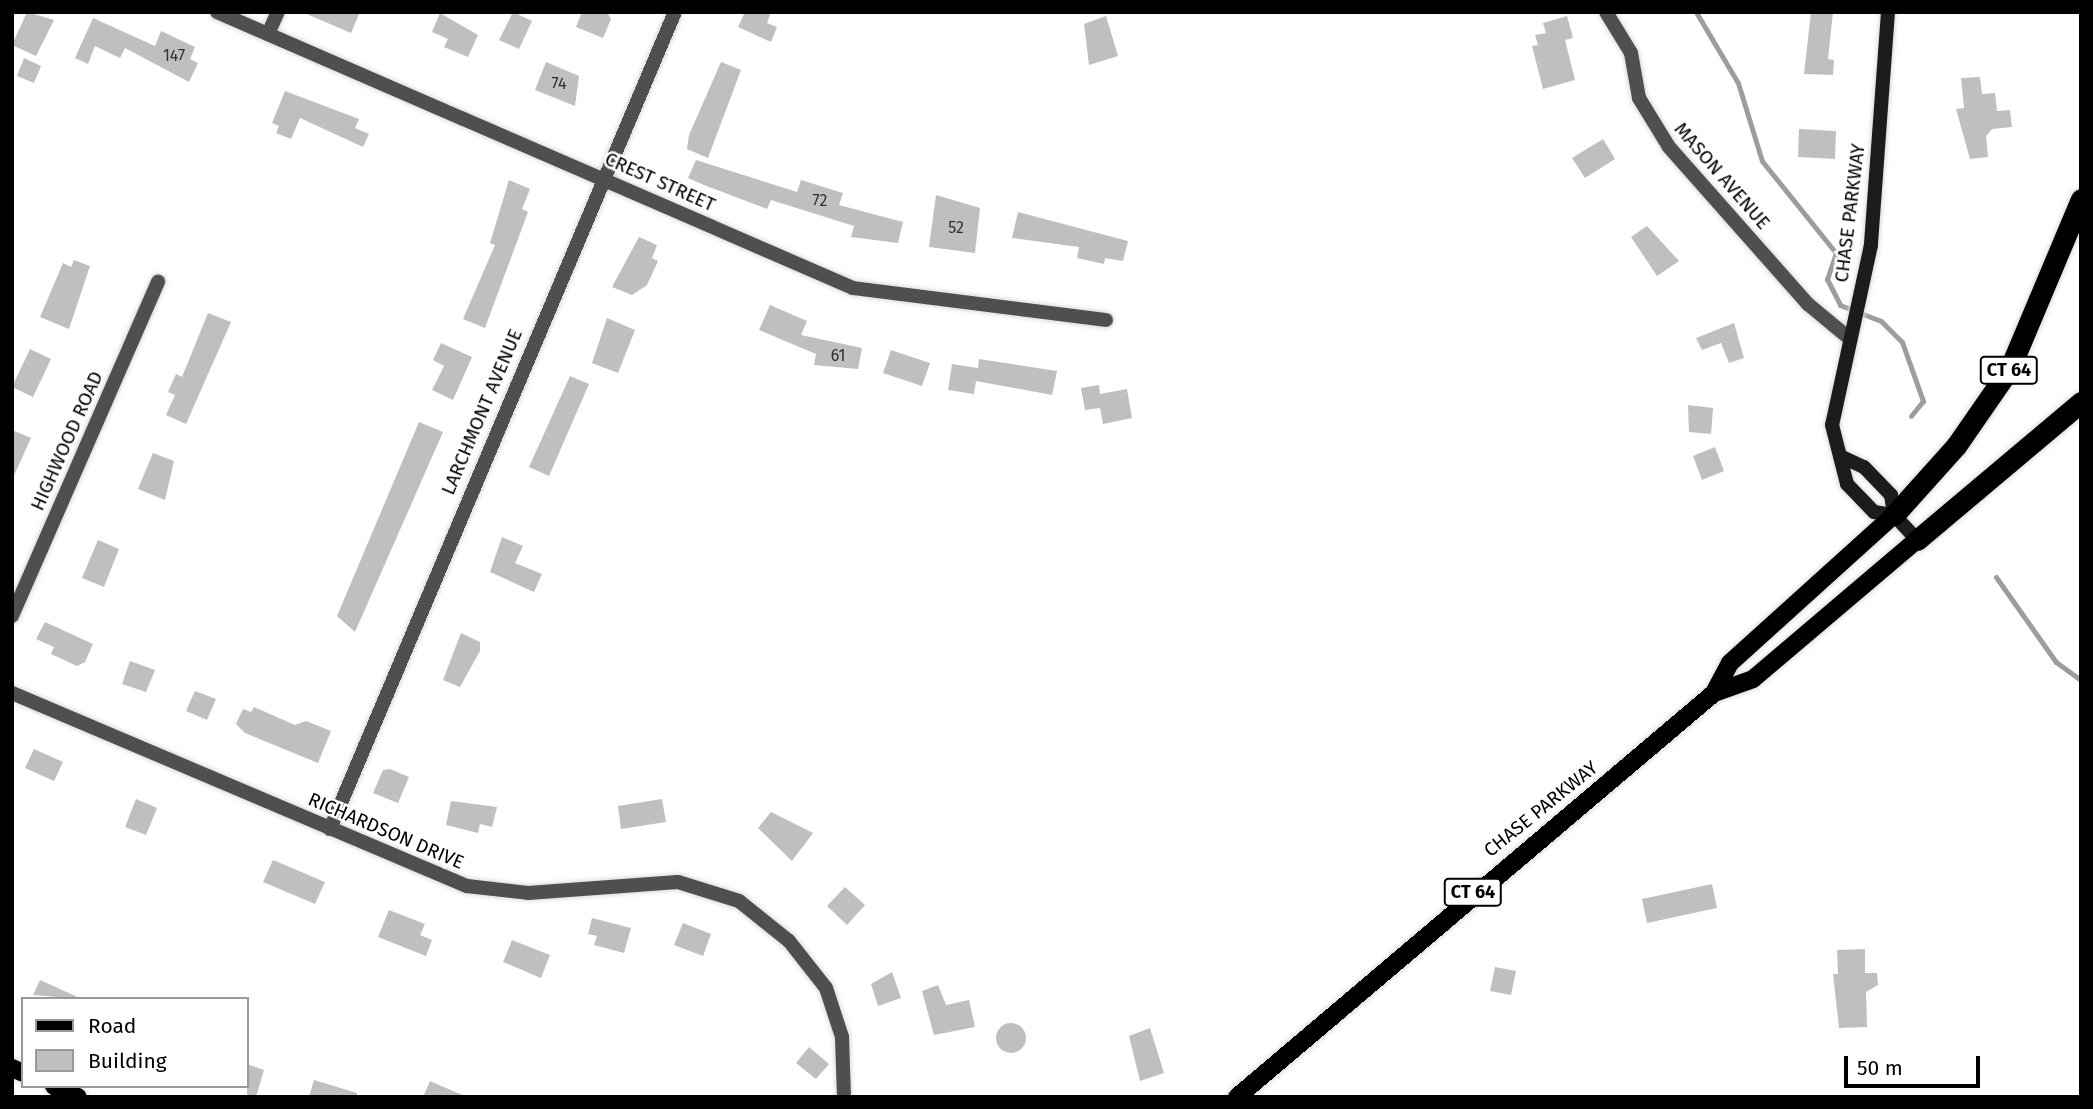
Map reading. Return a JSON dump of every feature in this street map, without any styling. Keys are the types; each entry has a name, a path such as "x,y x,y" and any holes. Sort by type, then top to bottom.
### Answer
{"highway":[{"name":"CT 64","path":"1894,516 1956,446 2006,375 2043,303 2081,199"},
{"name":"CT 64","path":"1917,540 2081,402"}],"main road":[{"name":"CHASE PARKWAY","path":"1237,1097 1714,693 1752,678 1917,540 1894,516 1874,512 1847,484 1832,415 1857,313 1874,222 1888,12"},
{"name":"CHASE PARKWAY","path":"1840,456 1864,467 1891,495 1894,516"},
{"name":"CHASE PARKWAY","path":"1714,693 1730,663 1894,516"},
{"path":"58,1088 78,1097"}],"street":[{"name":"CREST STREET","path":"217,12 853,288 1106,320"},
{"path":"268,34 278,12"},
{"name":"LARCHMONT AVENUE","path":"330,829 601,177 676,12"},
{"name":"MASON AVENUE","path":"1606,12 1631,53 1639,98 1669,147 1808,304 1850,339"},
{"name":"HIGHWOOD ROAD","path":"12,616 158,282"},
{"name":"RICHARDSON DRIVE","path":"12,693 467,886 528,893 678,882 738,901 789,941 826,988 842,1037 844,1097"}],"building":[{"path":"27,12 54,20 36,56 12,45"},
{"path":"302,12 360,12 351,33"},
{"path":"513,12 532,21 519,49 499,40"},
{"path":"582,12 607,12 611,19 603,38 576,27"},
{"path":"745,12 771,12 767,23 777,27 771,42 738,27"},
{"path":"1811,12 1833,12 1828,59 1834,60 1833,75 1804,74"},
{"path":"440,13 478,35 468,57 444,47 448,39 432,32"},
{"path":"1106,16 1118,56 1089,65 1084,24"},
{"path":"1567,16 1573,38 1565,40 1575,80 1543,89 1532,46 1538,45 1535,35 1546,33 1543,23"},
{"path":"93,18 155,46 161,31 195,47 190,59 198,63 189,82 125,48 120,58 95,46 88,64 75,58"},
{"path":"24,58 41,66 34,83 17,76"},
{"path":"546,62 579,76 575,106 535,90"},
{"path":"721,62 741,70 708,158 687,149 689,135"},
{"path":"1980,77 1982,94 1995,93 1997,111 2010,110 2012,127 1992,129 1986,136 1988,157 1970,159 1956,109 1964,108 1961,78"},
{"path":"285,91 359,119 355,128 369,134 363,147 300,118 291,139 276,133 279,126 272,123"},
{"path":"1799,129 1836,131 1835,159 1798,157"},
{"path":"1603,139 1615,159 1585,178 1572,158"},
{"path":"696,160 797,192 801,180 843,193 839,205 903,222 898,243 851,237 854,226 771,200 767,209 704,185 688,178"},
{"path":"509,180 530,189 522,209 528,212 485,328 463,319 495,245 490,243"},
{"path":"936,195 980,208 975,253 929,247"},
{"path":"1018,212 1128,241 1123,261 1105,258 1104,264 1077,258 1079,247 1012,238"},
{"path":"1647,226 1679,261 1657,276 1631,237"},
{"path":"639,237 657,245 652,258 658,261 647,285 632,295 612,287"},
{"path":"74,260 90,266 69,329 40,317 63,263 71,267"},
{"path":"770,305 807,321 801,335 862,348 858,369 814,365 816,354 759,330"},
{"path":"208,313 231,322 186,424 166,415 175,395 168,392 176,374 182,377"},
{"path":"607,318 635,330 618,373 592,363"},
{"path":"1734,323 1744,358 1729,363 1721,343 1702,350 1696,338"},
{"path":"441,343 472,357 453,400 432,390 444,366 433,360"},
{"path":"30,349 51,359 33,397 12,387"},
{"path":"891,350 930,363 922,386 883,373"},
{"path":"979,359 1057,371 1052,395 976,381 974,394 948,390 952,364 978,368"},
{"path":"570,376 589,384 549,476 529,467"},
{"path":"1099,385 1100,394 1127,389 1132,418 1103,424 1100,408 1085,410 1081,388"},
{"path":"1688,405 1713,408 1711,434 1689,432"},
{"path":"419,422 443,432 355,632 337,616"},
{"path":"12,430 31,438 12,480"},
{"path":"1715,447 1724,471 1702,480 1693,456"},
{"path":"153,453 174,461 165,500 138,489"},
{"path":"502,537 523,546 515,563 542,574 534,592 490,572"},
{"path":"98,540 119,549 104,587 82,578"},
{"path":"45,622 93,644 85,662 77,666 51,654 54,647 36,639"},
{"path":"461,633 480,642 480,651 460,687 443,680"},
{"path":"130,661 155,670 146,692 122,684"},
{"path":"195,691 216,699 207,720 186,711"},
{"path":"254,707 295,725 306,721 331,731 318,763 245,733 236,724 243,709 251,712"},
{"path":"34,749 63,762 54,781 25,768"},
{"path":"390,769 409,777 398,803 373,793 383,770"},
{"path":"136,799 157,808 146,835 125,827"},
{"path":"662,799 666,822 621,829 618,806"},
{"path":"451,801 497,807 492,827 480,824 478,833 446,825"},
{"path":"771,812 813,833 792,861 758,828"},
{"path":"273,860 325,882 315,904 263,882"},
{"path":"1712,884 1717,908 1647,923 1642,899"},
{"path":"845,887 865,905 847,925 827,906"},
{"path":"389,910 425,924 420,935 432,940 426,956 378,937"},
{"path":"592,918 631,928 624,953 594,945 597,936 588,934"},
{"path":"683,923 711,934 703,956 674,945"},
{"path":"512,940 550,955 541,978 503,962"},
{"path":"1865,949 1865,973 1877,973 1878,985 1866,992 1867,1027 1839,1028 1833,974 1838,974 1837,950"},
{"path":"1495,967 1516,971 1511,995 1490,991"},
{"path":"892,972 901,998 878,1006 871,984"},
{"path":"40,980 78,997 58,997 33,995"},
{"path":"938,985 946,1005 969,1000 975,1027 934,1035 922,991"},
{"path":"1011,1023 1022,1027 1026,1038 1022,1049 1011,1053 1000,1049 996,1038 1000,1027"},
{"path":"1150,1028 1164,1073 1140,1081 1129,1036"},
{"path":"809,1047 829,1064 816,1079 796,1063"},
{"path":"248,1064 264,1070 256,1097 247,1097"},
{"path":"314,1080 357,1093 357,1097 309,1097"},
{"path":"430,1081 467,1097 423,1097"}],"waterway":[{"path":"1696,12 1738,83 1762,161 1836,253 1827,279 1840,305 1881,321 1902,342 1923,401 1911,416"},
{"path":"1996,577 2056,662 2081,680"},
{"path":"2081,714 2081,772"}]}
